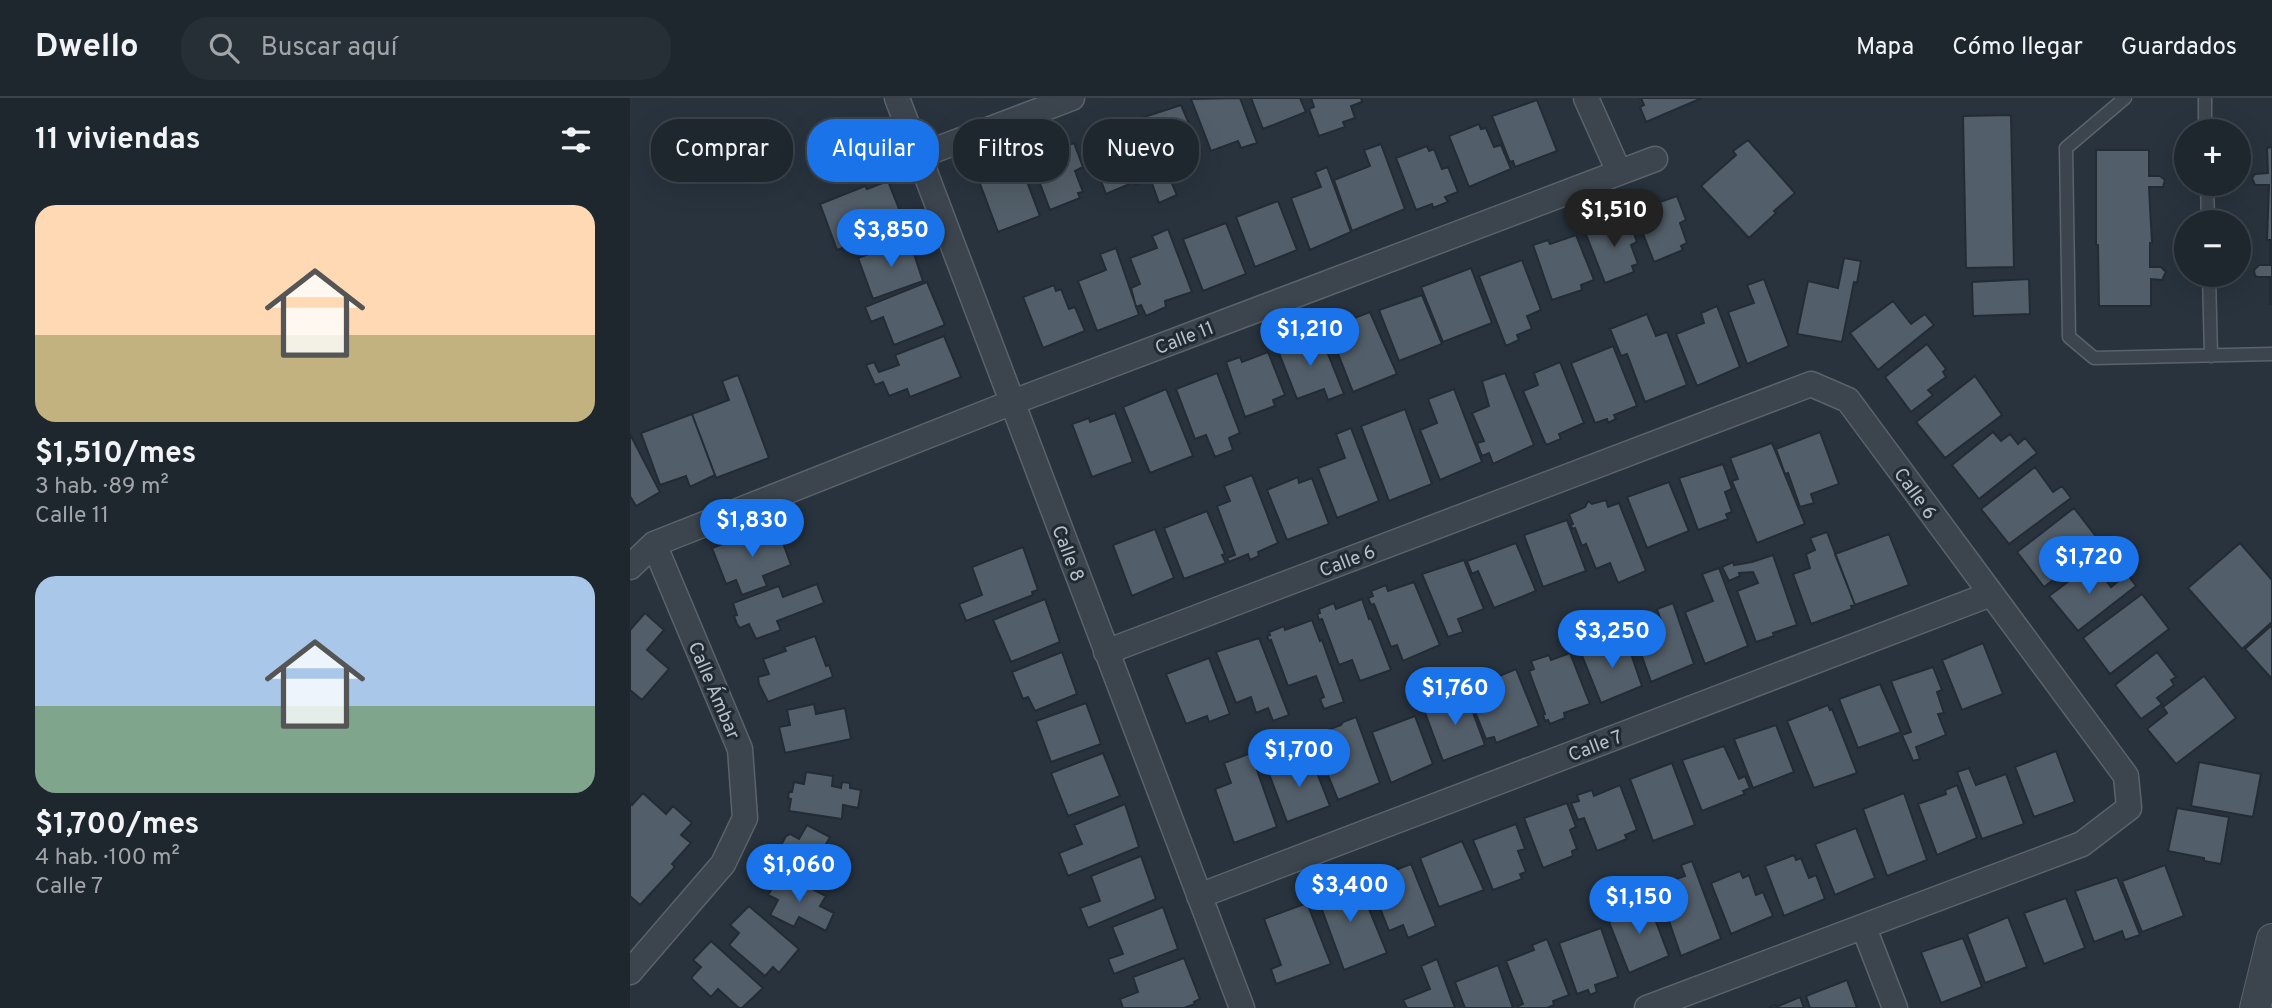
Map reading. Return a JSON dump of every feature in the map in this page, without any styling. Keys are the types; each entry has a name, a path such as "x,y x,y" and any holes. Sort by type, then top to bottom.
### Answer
{"street":[{"name":"Calle 8","path":"897,98 905,119"},
{"path":"939,148 1072,98"},
{"path":"1586,98 1619,172"},
{"name":"Calle 11","path":"654,544 1013,402 1655,159"},
{"name":"Calle 8","path":"929,182 1242,1008"},
{"name":"Calle 6","path":"1106,652 1811,384 1847,400 2126,776 2129,808 2081,844 1647,1008"},
{"path":"630,567 654,544"},
{"name":"Calle Ámbar","path":"630,972 723,864 745,818 740,749 654,544"},
{"name":"Calle 7","path":"1199,896 1991,594"},
{"path":"1864,928 1895,1008"},
{"path":"2255,1008 2272,939"}],"lane":[{"path":"2125,98 2066,148 2069,337 2094,358 2272,354"},
{"path":"2204,98 2205,119"},
{"path":"2209,287 2211,356"}],"building":[{"path":"1240,98 1257,143 1241,148 1238,141 1211,151 1191,99"},
{"path":"1251,98 1300,98 1306,112 1263,129"},
{"path":"1311,98 1361,98 1362,102 1351,106 1355,118 1343,122 1345,127 1319,136 1309,109 1314,107"},
{"path":"1641,98 1702,98 1646,122 1640,107 1644,105"},
{"path":"1537,100 1557,151 1515,167 1513,161 1510,162 1492,116"},
{"path":"1181,105 1187,119 1138,119"},
{"path":"2011,115 2014,267 1966,268 1963,116"},
{"path":"1479,124 1481,129 1486,128 1494,147 1501,145 1511,169 1469,187 1449,136"},
{"path":"1748,140 1795,193 1749,238 1701,186 1736,155 1733,151"},
{"path":"1074,143 1083,167 1075,171 1083,192 1078,193 1080,198 1050,210 1039,182 1069,182 1069,145"},
{"path":"1381,144 1405,209 1352,231 1334,180 1370,166 1364,150"},
{"path":"1427,146 1429,151 1434,149 1442,169 1448,167 1458,192 1445,197 1448,202 1433,208 1432,204 1416,210 1396,158"},
{"path":"2272,147 2270,304 2270,277 2255,276 2254,270 2259,265 2270,265 2270,240 2267,240 2269,185 2255,185 2252,178 2255,174 2268,173 2267,148"},
{"path":"2096,150 2149,150 2149,176 2160,176 2165,180 2163,187 2149,187 2152,243 2150,267 2161,267 2166,272 2162,280 2151,279 2151,306 2099,306"},
{"path":"1327,167 1351,232 1310,250 1291,198 1321,187 1315,172"},
{"path":"888,182 905,224 837,250 820,204 865,186 867,189"},
{"path":"979,182 1027,182 1040,216 998,232"},
{"path":"1101,182 1134,182 1106,194"},
{"path":"1152,182 1171,182 1177,195 1159,203"},
{"path":"1677,196 1686,220 1680,223 1687,243 1681,246 1683,250 1654,262 1634,211"},
{"path":"1278,201 1297,250 1255,267 1236,217"},
{"path":"1628,217 1637,242 1631,245 1638,264 1632,266 1634,272 1605,283 1585,232"},
{"path":"1226,223 1246,274 1203,291 1183,239"},
{"path":"1168,229 1192,292 1165,301 1166,307 1146,316 1141,305 1136,307 1131,288 1140,284 1130,258 1157,248 1152,236"},
{"path":"1576,235 1594,280 1581,285 1582,290 1552,300 1533,245 1548,240 1550,244"},
{"path":"909,239 923,281 873,299 858,258"},
{"path":"1116,248 1139,315 1097,331 1078,281 1106,270 1100,254"},
{"path":"1844,258 1861,261 1842,342 1797,334 1808,281 1838,288"},
{"path":"1522,260 1541,310 1527,316 1532,329 1517,335 1519,340 1506,346 1479,276"},
{"path":"1471,268 1492,323 1443,342 1421,287"},
{"path":"1764,279 1789,346 1747,364 1728,312 1754,303 1747,285"},
{"path":"2029,279 2030,314 1973,316 1972,282"},
{"path":"927,282 945,325 894,345 883,317 871,322 865,307"},
{"path":"1054,285 1056,291 1061,289 1069,309 1075,307 1085,331 1043,348 1023,297"},
{"path":"1422,295 1442,344 1399,361 1379,310"},
{"path":"1893,301 1911,324 1925,314 1934,325 1878,370 1850,333"},
{"path":"1717,306 1740,367 1697,386 1676,334 1704,323 1701,313"},
{"path":"1370,312 1397,374 1353,392 1328,328"},
{"path":"1647,314 1656,336 1667,332 1687,385 1645,402 1627,354 1621,356 1610,329"},
{"path":"1320,334 1344,394 1328,400 1324,389 1297,399 1277,348"},
{"path":"944,336 961,377 910,397 907,389 889,396 883,382 875,385 866,365 874,362 879,372 899,365 895,355"},
{"path":"1927,344 1946,369 1943,372 1946,377 1928,390 1933,395 1911,412 1885,377"},
{"path":"1613,346 1637,406 1614,415 1616,419 1608,423 1607,419 1595,423 1571,363"},
{"path":"1268,352 1285,395 1273,400 1275,406 1245,417 1226,362 1240,357 1242,362"},
{"path":"1560,362 1584,423 1559,434 1561,439 1546,445 1523,391 1538,385 1534,373"},
{"path":"1217,373 1240,433 1229,438 1233,450 1215,457 1206,435 1195,439 1176,389"},
{"path":"1505,373 1534,445 1493,464 1489,453 1482,456 1477,443 1484,441 1472,413 1489,406 1482,381"},
{"path":"738,375 769,458 716,478 692,414 729,400 722,381"},
{"path":"1975,376 2002,415 1945,458 1916,422"},
{"path":"1166,389 1193,456 1150,473 1123,407"},
{"path":"1454,389 1482,462 1440,480 1420,430 1437,423 1428,399"},
{"path":"1405,409 1432,484 1389,501 1361,426"},
{"path":"1115,413 1133,462 1092,477 1072,424 1089,418 1090,422"},
{"path":"692,414 715,475 690,487 686,476 660,485 641,433"},
{"path":"1351,428 1379,501 1337,518 1318,468 1345,458 1336,434"},
{"path":"1820,432 1839,484 1811,494 1814,503 1800,507 1776,449"},
{"path":"1993,432 2001,441 2010,434 2018,444 2025,438 2037,453 1979,499 1952,465"},
{"path":"630,434 660,492 636,506 630,496"},
{"path":"1772,443 1805,524 1757,543 1732,481 1738,479 1730,458"},
{"path":"1723,464 1732,489 1725,492 1732,512 1726,514 1728,519 1698,530 1679,478"},
{"path":"2035,467 2053,492 2062,486 2071,498 2009,544 1981,509"},
{"path":"1252,475 1278,543 1258,552 1259,556 1250,560 1248,554 1229,562 1227,558 1235,555 1217,506 1230,501 1224,486"},
{"path":"1298,477 1299,483 1312,478 1329,524 1287,540 1267,490"},
{"path":"1669,482 1689,531 1647,548 1627,497"},
{"path":"1606,500 1608,507 1619,503 1646,571 1618,583 1610,563 1596,569 1586,544 1582,546 1575,528 1572,529 1569,514 1585,507 1588,501 1592,504"},
{"path":"2074,508 2101,543 2044,587 2017,552"},
{"path":"1207,511 1225,554 1222,555 1226,563 1184,579 1164,528"},
{"path":"1567,520 1586,571 1543,587 1524,535"},
{"path":"776,524 791,565 763,576 767,586 742,595 736,580 726,584 712,548"},
{"path":"1155,529 1174,578 1132,596 1113,545"},
{"path":"1827,532 1855,605 1851,606 1852,609 1811,624 1793,574 1810,568 1806,554 1815,550 1810,538"},
{"path":"1889,534 1909,585 1855,605 1835,554"},
{"path":"1516,543 1536,591 1494,608 1478,571 1472,574 1467,561"},
{"path":"2240,543 2272,580 2272,622 2242,649 2188,588"},
{"path":"1023,547 1038,590 1032,592 1033,595 966,621 959,604 982,595 972,567"},
{"path":"1773,555 1797,625 1756,642 1737,591 1758,583 1753,572 1739,573 1740,576 1729,581 1722,567 1733,562 1734,565 1752,562"},
{"path":"1464,560 1484,609 1458,619 1463,632 1448,637 1422,574"},
{"path":"2093,563 2111,587 2127,574 2136,586 2078,631 2049,596"},
{"path":"1719,568 1748,646 1705,664 1685,612 1713,601 1702,574"},
{"path":"1414,582 1440,645 1403,661 1397,645 1391,647 1374,604 1371,605 1368,598 1373,596 1371,591 1386,585 1388,591"},
{"path":"817,584 824,603 777,621 781,630 756,639 749,624 740,628 737,624 733,603 779,586 783,597"},
{"path":"2142,594 2169,629 2110,674 2083,638"},
{"path":"1045,599 1060,642 1011,662 993,620"},
{"path":"1362,599 1391,670 1360,681 1352,660 1339,665 1322,619 1319,620 1317,614 1320,613 1319,609 1334,603 1336,609"},
{"path":"1673,603 1694,664 1651,682 1633,631 1661,621 1657,609"},
{"path":"645,613 664,630 647,650 669,669 642,700 630,690 630,630"},
{"path":"1312,620 1344,702 1324,709 1320,699 1324,697 1316,676 1288,686 1271,640 1269,641 1267,636 1270,635 1269,632 1284,626 1285,630"},
{"path":"2272,625 2272,679 2245,649"},
{"path":"815,636 833,677 768,702 758,677 769,674 763,659 786,651 784,647"},
{"path":"1259,638 1289,715 1273,721 1268,708 1256,713 1251,697 1236,703 1216,652"},
{"path":"1626,639 1642,686 1601,703 1581,653 1610,642 1612,646"},
{"path":"1983,643 2003,694 1962,710 1942,660"},
{"path":"1062,652 1077,694 1035,711 1028,697 1023,699 1012,672"},
{"path":"2157,652 2176,677 2171,680 2174,685 2157,698 2162,704 2141,719 2115,685"},
{"path":"1570,653 1590,704 1564,713 1565,718 1550,724 1548,720 1545,721 1545,714 1529,671 1534,669 1531,661 1549,655 1551,660"},
{"path":"1209,658 1230,714 1209,722 1207,716 1186,724 1166,674"},
{"path":"1933,667 1942,690 1937,692 1944,713 1938,714 1946,735 1916,747 1920,759 1913,761 1902,735 1911,732 1891,681"},
{"path":"1516,669 1539,726 1496,743 1494,737 1486,739 1474,709 1483,705 1477,691 1495,685 1492,679"},
{"path":"2204,676 2236,718 2176,764 2147,729 2167,713 2163,707"},
{"path":"1880,684 1901,732 1858,748 1839,699"},
{"path":"1465,691 1485,745 1443,761 1424,710 1458,697 1457,694"},
{"path":"1086,703 1101,744 1051,762 1036,721"},
{"path":"814,704 816,714 845,708 851,739 785,753 779,727 790,725 787,710"},
{"path":"1828,705 1830,710 1832,709 1857,773 1814,788 1787,721"},
{"path":"1415,716 1433,764 1391,783 1372,732"},
{"path":"1356,717 1380,783 1338,800 1312,736"},
{"path":"1776,725 1794,772 1753,788 1734,739"},
{"path":"1724,746 1739,779 1745,776 1750,788 1743,791 1745,794 1702,811 1682,760"},
{"path":"2056,751 2075,802 2034,817 2015,767"},
{"path":"1103,753 1120,796 1068,816 1051,773"},
{"path":"1251,753 1277,827 1234,843 1215,789 1231,783 1224,763"},
{"path":"1298,760 1300,764 1312,760 1330,806 1287,822 1268,771"},
{"path":"2199,762 2261,774 2253,817 2191,806"},
{"path":"1672,763 1695,825 1653,841 1630,779"},
{"path":"1969,768 1976,785 2006,774 2024,824 1982,839 1957,772"},
{"path":"806,772 833,776 832,786 841,788 842,782 850,783 850,788 861,790 858,808 843,805 842,819 789,811 789,792 792,792 794,782 804,784"},
{"path":"1620,785 1637,830 1625,835 1627,839 1597,851 1584,818 1578,820 1571,803 1579,801 1577,795 1592,790 1594,796"},
{"path":"1957,785 1977,838 1937,855 1918,804 1946,794 1945,790"},
{"path":"643,793 666,814 673,806 692,823 681,835 691,843 672,864 675,867 640,905 630,896 630,803 632,805"},
{"path":"1904,793 1927,860 1887,876 1863,809"},
{"path":"1567,803 1576,827 1570,830 1577,849 1572,851 1573,856 1543,868 1524,818"},
{"path":"1125,804 1139,847 1068,876 1059,853 1082,844 1074,825"},
{"path":"2177,808 2229,817 2221,864 2168,851"},
{"path":"1516,824 1525,849 1518,851 1526,872 1520,874 1522,879 1493,890 1473,840"},
{"path":"807,825 830,837 825,846 852,860 836,890 776,855 786,836 790,834 799,839"},
{"path":"1856,828 1875,878 1835,895 1815,844"},
{"path":"1462,841 1484,890 1439,907 1420,858"},
{"path":"1794,855 1796,860 1801,858 1809,878 1816,875 1825,899 1784,916 1765,866"},
{"path":"1141,856 1156,899 1088,928 1080,908 1100,901 1091,876"},
{"path":"1692,861 1721,939 1681,956 1657,886 1685,876 1681,865"},
{"path":"1411,864 1436,926 1408,938 1403,925 1389,931 1369,880"},
{"path":"2165,865 2184,916 2142,932 2122,881"},
{"path":"1740,871 1743,878 1749,875 1756,895 1763,892 1773,916 1731,934 1711,883"},
{"path":"781,873 826,896 820,906 834,913 826,931 799,917 794,927 770,915 778,900 768,895"},
{"path":"2117,877 2140,935 2125,940 2122,931 2094,942 2075,891"},
{"path":"1358,882 1387,953 1344,970 1318,899 1315,900 1312,891 1331,884 1334,891"},
{"path":"1645,893 1669,956 1629,973 1609,922 1637,911 1632,898"},
{"path":"2066,898 2085,948 2044,964 2024,913"},
{"path":"1307,903 1331,964 1276,984 1271,969 1281,965 1264,919"},
{"path":"749,906 799,949 779,973 773,967 765,976 729,945 739,933 730,925"},
{"path":"1163,907 1178,949 1114,974 1108,959 1123,954 1112,927"},
{"path":"2008,917 2027,967 1985,983 1967,934"},
{"path":"1601,928 1618,977 1595,985 1597,992 1590,995 1588,990 1577,994 1559,943"},
{"path":"1963,938 1982,987 1941,1003 1921,952"},
{"path":"1547,939 1569,995 1553,1001 1554,1005 1547,1008 1519,1008 1518,1006 1523,1004 1506,961 1534,950 1532,945"},
{"path":"711,941 763,988 742,1008 718,989 711,997 691,978 701,967 693,960"},
{"path":"1184,958 1200,999 1194,1002 1195,1004 1184,1008 1123,1008 1120,999 1138,992 1133,977"},
{"path":"1437,959 1455,1008 1407,1008 1403,1000 1430,989 1421,966"},
{"path":"1498,965 1513,1008 1465,1008 1455,982"},
{"path":"1847,980 1857,1008 1810,1008 1806,996"},
{"path":"1800,997 1804,1008 1768,1008 1775,1005 1776,1007"}]}
